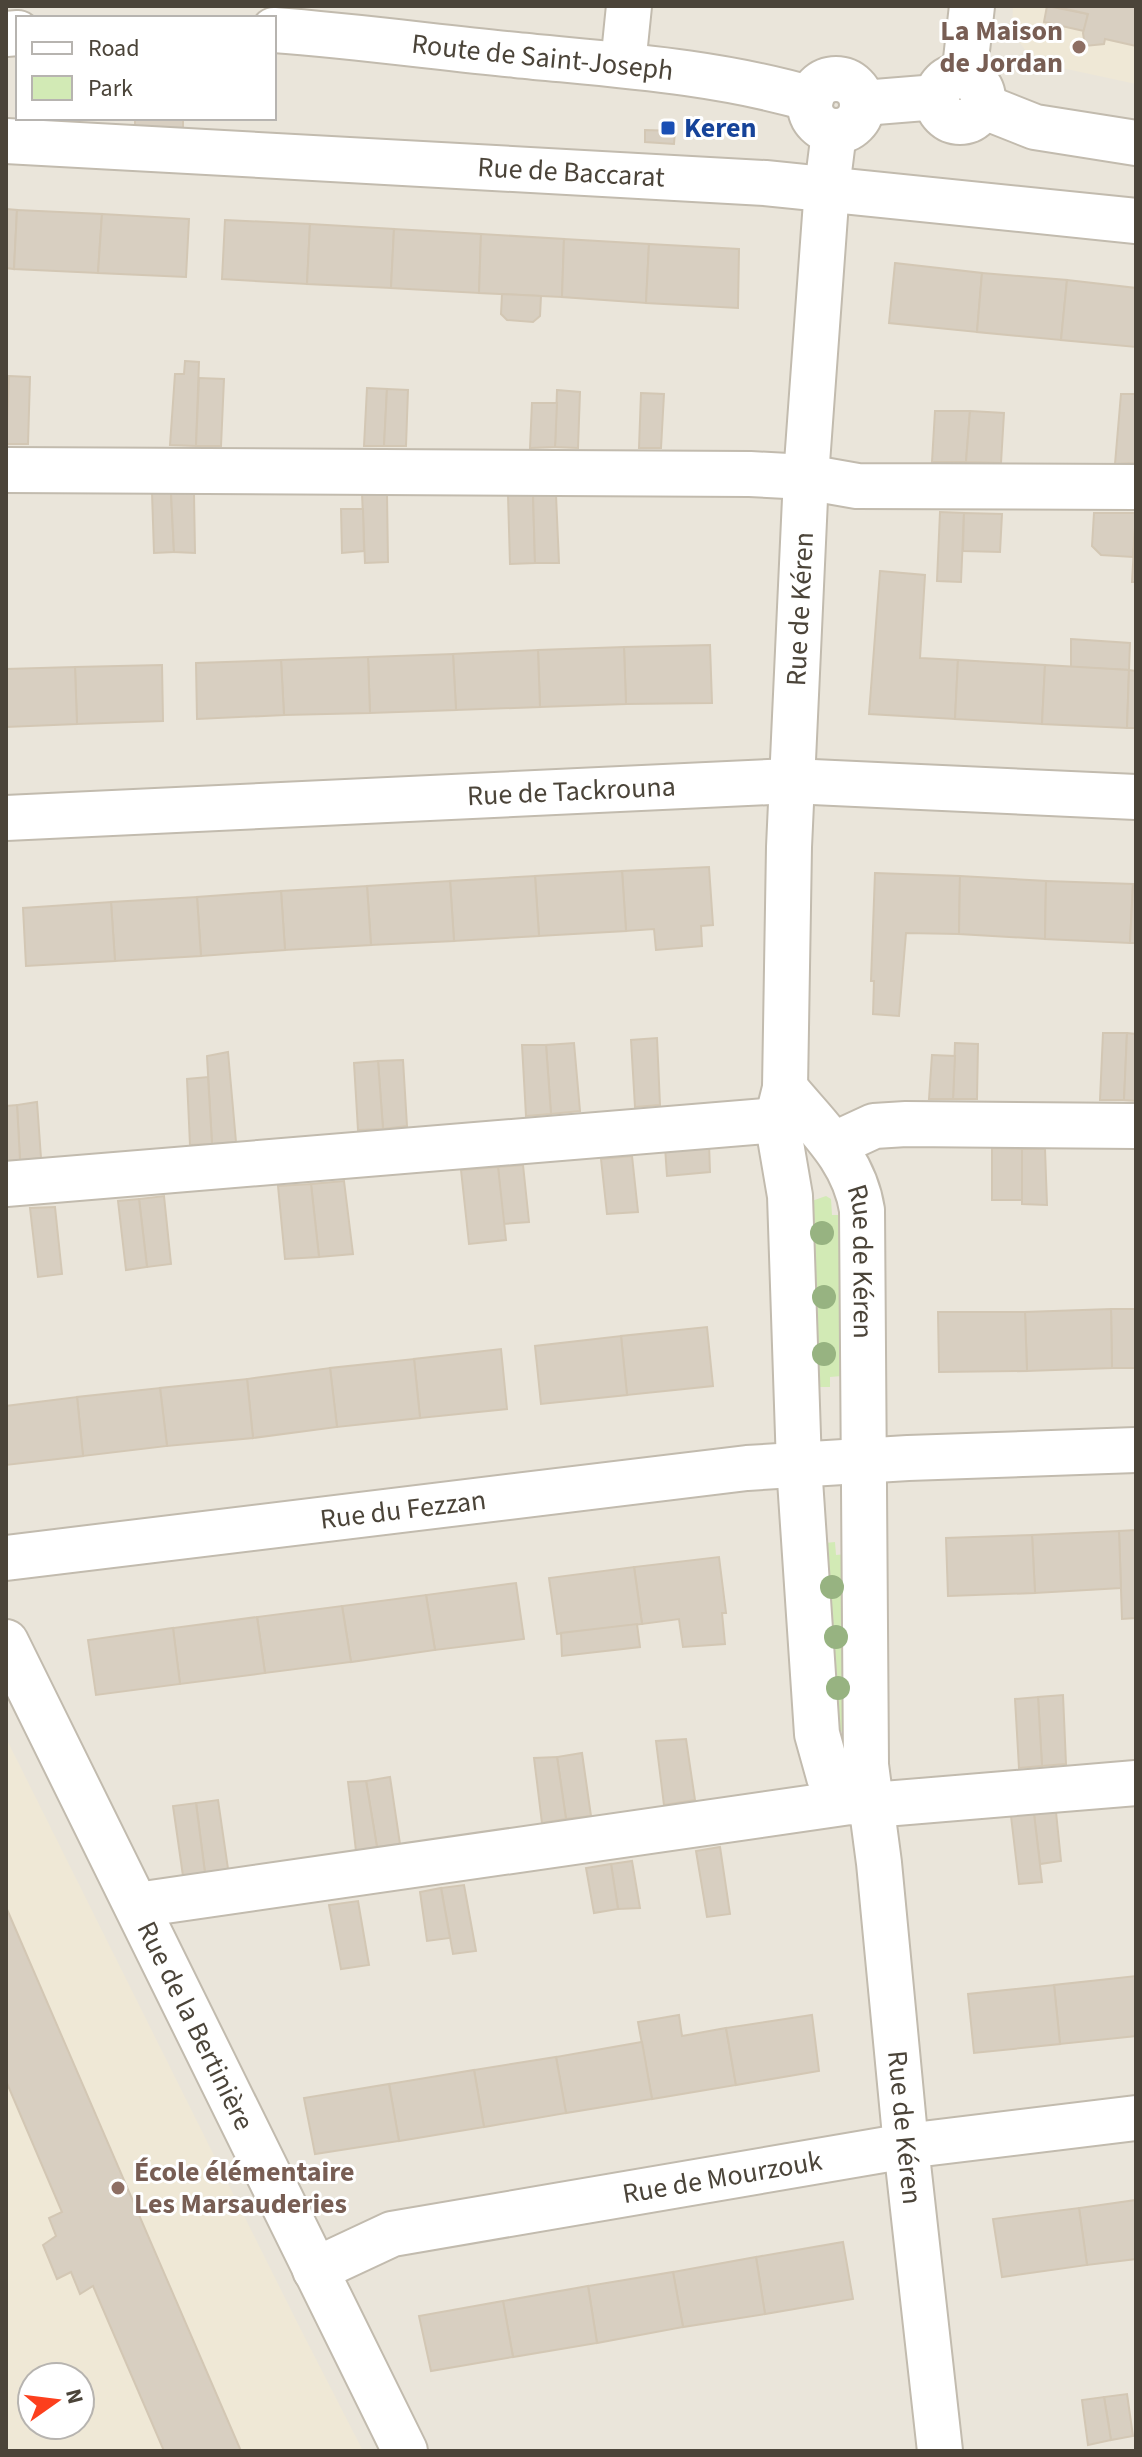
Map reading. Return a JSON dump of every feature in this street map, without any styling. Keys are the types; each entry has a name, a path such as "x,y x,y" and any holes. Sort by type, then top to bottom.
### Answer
{"street":[{"path":"623,65 629,6"},
{"path":"961,93 972,6"},
{"name":"Route de Saint-Joseph","path":"276,30 623,65 755,84 836,111 961,93 1035,127 1136,143"},
{"name":"Rue de Kéren","path":"836,111 827,188 806,477 791,781 781,1104 790,1196 799,1465 817,1734 829,1777 861,1804"},
{"name":"Rue de Baccarat","path":"6,141 210,150 827,188 1136,221"},
{"path":"6,470 750,474 806,477 857,486 1136,487"},
{"name":"Rue de Tackrouna","path":"6,818 791,781 1136,797"},
{"path":"6,1184 781,1104"},
{"name":"Rue de Kéren","path":"781,1104 835,1144 853,1174 862,1210 866,1765 861,1804 906,2146 940,2451"},
{"path":"835,1144 874,1126 906,1124 1136,1126"},
{"path":"799,1465 1136,1450"},
{"name":"Rue du Fezzan","path":"6,1558 747,1468 799,1465"},
{"name":"Rue de la Bertinière","path":"6,1642 405,2451"},
{"path":"137,1905 861,1804 1136,1783"},
{"name":"Rue de Mourzouk","path":"315,2270 392,2234 906,2146 1136,2118"}],"shaded area":[{"path":"6,6 1136,6 1136,2451 6,2451"},
{"name":"La Maison de Jordan","path":"1013,6 1136,6 1136,84 1034,62 1012,32"},
{"name":"École élémentaire Les Marsauderies","path":"6,1738 298,2324 363,2451 6,2451"}],"green space":[{"path":"826,1196 831,1199 832,1215 842,1215 842,1376 830,1377 830,1387 820,1387 818,1377 807,1377 809,1202"},
{"path":"835,1542 836,1555 846,1554 846,1731 837,1732 825,1543"}],"building":[{"path":"1047,6 1088,14 1084,31 1044,22"},
{"path":"1053,6 1136,6 1136,46 1105,39 1104,44 1085,46 1083,33 1088,14"},
{"path":"135,120 183,120 183,134 135,132"},
{"path":"645,130 675,131 674,144 645,142"},
{"path":"6,209 17,210 14,269 6,268"},
{"path":"17,210 102,214 98,273 14,269"},
{"path":"102,214 189,219 186,277 98,273"},
{"path":"225,220 310,224 307,284 222,279"},
{"path":"310,224 394,229 391,288 307,284"},
{"path":"394,229 481,234 479,293 391,288"},
{"path":"481,234 564,239 562,297 479,293"},
{"path":"564,239 649,244 646,303 562,297"},
{"path":"649,244 739,249 738,308 646,303"},
{"path":"895,263 982,273 977,332 889,323"},
{"path":"982,273 1067,280 1061,340 977,332"},
{"path":"1067,280 1136,288 1136,347 1061,340"},
{"path":"502,294 541,296 540,316 533,322 507,320 501,314"},
{"path":"185,361 199,362 196,446 170,445 175,374 184,374"},
{"path":"9,376 30,377 28,444 6,444"},
{"path":"199,378 224,379 221,446 196,446"},
{"path":"367,388 387,389 384,446 364,446"},
{"path":"387,389 408,390 406,446 384,446"},
{"path":"557,390 580,392 578,448 555,447"},
{"path":"641,393 664,394 661,448 639,448"},
{"path":"1121,394 1136,394 1136,463 1115,464"},
{"path":"532,403 557,403 555,447 530,448"},
{"path":"935,411 970,411 966,462 932,462"},
{"path":"970,411 1004,413 1001,463 966,462"},
{"path":"152,492 171,493 174,552 154,553"},
{"path":"171,493 194,494 195,553 174,552"},
{"path":"362,493 387,494 388,562 365,563"},
{"path":"533,494 535,563 510,564 508,495"},
{"path":"533,494 556,495 559,563 535,563"},
{"path":"341,509 363,509 364,551 342,553"},
{"path":"940,512 964,513 961,582 937,581"},
{"path":"964,513 1002,514 1000,552 963,551"},
{"path":"1094,513 1136,513 1133,557 1101,555 1092,546"},
{"path":"1136,513 1136,582 1132,582"},
{"path":"880,571 925,575 920,658 958,660 955,719 869,714"},
{"path":"1071,639 1130,643 1129,670 1071,667"},
{"path":"710,645 712,703 626,704 624,647"},
{"path":"624,647 626,704 540,707 538,650"},
{"path":"538,650 540,707 456,710 453,654"},
{"path":"453,654 456,710 370,713 368,657"},
{"path":"368,657 370,713 284,715 281,660"},
{"path":"281,660 284,715 197,719 196,663"},
{"path":"958,660 1045,665 1042,724 955,719"},
{"path":"162,665 163,721 77,724 75,667"},
{"path":"1045,665 1129,670 1127,728 1042,724"},
{"path":"75,667 77,724 6,727 6,669"},
{"path":"1129,670 1136,671 1136,728 1127,728"},
{"path":"709,867 713,925 701,926 702,946 656,950 654,929 626,931 622,871"},
{"path":"622,871 626,931 539,936 535,876"},
{"path":"875,873 960,876 959,934 906,933 899,1016 873,1014 874,981 871,981"},
{"path":"535,876 539,936 454,941 450,881"},
{"path":"960,876 1046,881 1045,939 959,934"},
{"path":"450,881 454,941 371,945 367,886"},
{"path":"1046,881 1133,884 1130,943 1045,939"},
{"path":"1133,884 1136,884 1136,943 1130,943"},
{"path":"367,886 371,945 285,950 281,891"},
{"path":"281,891 285,950 201,956 197,897"},
{"path":"197,897 201,956 115,961 111,902"},
{"path":"111,902 115,961 26,966 23,908"},
{"path":"1103,1033 1127,1033 1124,1100 1100,1100"},
{"path":"1127,1033 1136,1034 1136,1101 1124,1100"},
{"path":"657,1038 660,1105 635,1107 631,1040"},
{"path":"574,1043 580,1111 551,1114 546,1045"},
{"path":"955,1043 978,1044 977,1099 953,1099"},
{"path":"522,1045 546,1045 551,1114 526,1116"},
{"path":"228,1052 236,1142 212,1144 207,1056"},
{"path":"932,1055 955,1056 953,1099 929,1099"},
{"path":"403,1060 407,1126 383,1129 378,1061"},
{"path":"378,1061 383,1129 358,1130 354,1063"},
{"path":"208,1077 212,1144 190,1145 187,1079"},
{"path":"37,1102 41,1158 20,1160 17,1105"},
{"path":"17,1105 20,1160 6,1161 6,1106"},
{"path":"709,1144 710,1172 667,1176 665,1147"},
{"path":"992,1148 1022,1149 1023,1200 992,1200"},
{"path":"1022,1149 1045,1149 1047,1205 1022,1204"},
{"path":"632,1156 638,1212 607,1214 601,1159"},
{"path":"523,1165 529,1222 503,1224 498,1167"},
{"path":"498,1167 506,1240 469,1244 461,1170"},
{"path":"344,1181 353,1254 319,1257 311,1184"},
{"path":"311,1184 319,1257 285,1259 278,1186"},
{"path":"164,1196 171,1264 147,1267 139,1199"},
{"path":"139,1199 147,1267 126,1270 118,1201"},
{"path":"55,1207 62,1274 38,1277 30,1208"},
{"path":"1111,1309 1136,1309 1136,1368 1112,1368"},
{"path":"1111,1309 1112,1368 1027,1371 1025,1312"},
{"path":"938,1312 1025,1312 1027,1371 939,1372"},
{"path":"707,1327 713,1386 627,1395 621,1336"},
{"path":"621,1336 627,1395 541,1404 535,1346"},
{"path":"501,1349 507,1409 420,1418 414,1359"},
{"path":"414,1359 420,1418 337,1427 330,1368"},
{"path":"330,1368 337,1427 253,1438 247,1379"},
{"path":"247,1379 253,1438 167,1446 160,1388"},
{"path":"160,1388 167,1446 83,1456 77,1397"},
{"path":"77,1397 83,1456 6,1465 6,1406"},
{"path":"1136,1530 1136,1618 1122,1619 1119,1531"},
{"path":"1119,1531 1121,1588 1035,1593 1032,1535"},
{"path":"1032,1535 1035,1593 948,1596 946,1538"},
{"path":"719,1557 726,1613 722,1613 725,1644 683,1647 679,1619 642,1624 634,1567"},
{"path":"634,1567 642,1624 557,1634 549,1578"},
{"path":"516,1583 524,1639 435,1650 426,1595"},
{"path":"426,1595 435,1650 351,1662 342,1606"},
{"path":"342,1606 351,1662 265,1673 257,1617"},
{"path":"257,1617 265,1673 180,1684 173,1628"},
{"path":"637,1624 640,1647 562,1656 561,1633"},
{"path":"173,1628 180,1684 96,1695 88,1640"},
{"path":"1063,1695 1066,1764 1042,1766 1038,1697"},
{"path":"1038,1697 1042,1766 1019,1768 1015,1699"},
{"path":"686,1739 695,1800 664,1805 656,1741"},
{"path":"582,1753 591,1816 566,1819 557,1757"},
{"path":"557,1757 566,1819 542,1823 534,1758"},
{"path":"390,1777 400,1844 377,1847 366,1781"},
{"path":"366,1781 377,1847 356,1851 348,1782"},
{"path":"218,1800 228,1869 205,1873 196,1803"},
{"path":"196,1803 205,1873 183,1876 173,1806"},
{"path":"1056,1812 1061,1861 1040,1864 1034,1814"},
{"path":"1034,1814 1042,1882 1019,1884 1011,1816"},
{"path":"720,1847 730,1914 707,1917 696,1851"},
{"path":"632,1861 640,1908 618,1909 611,1864"},
{"path":"611,1864 618,1909 594,1913 586,1868"},
{"path":"464,1885 476,1951 453,1954 441,1888"},
{"path":"441,1888 450,1938 427,1941 420,1892"},
{"path":"358,1901 369,1965 341,1969 329,1905"},
{"path":"6,1907 241,2451 164,2451 93,2286 80,2294 71,2272 57,2279 43,2245 56,2236 49,2218 62,2212 6,2081"},
{"path":"1136,1976 1136,2036 1060,2044 1054,1985"},
{"path":"1054,1985 1060,2044 974,2053 968,1994"},
{"path":"679,2015 682,2036 726,2028 736,2085 652,2099 638,2022"},
{"path":"812,2015 819,2071 736,2085 726,2028"},
{"path":"642,2042 652,2099 566,2113 556,2057"},
{"path":"556,2057 566,2113 484,2127 474,2070"},
{"path":"474,2070 484,2127 399,2141 389,2084"},
{"path":"389,2084 399,2141 315,2154 304,2098"},
{"path":"1136,2200 1136,2259 1087,2265 1079,2208"},
{"path":"1079,2208 1087,2265 1002,2277 993,2219"},
{"path":"843,2242 853,2299 765,2314 756,2257"},
{"path":"756,2257 765,2314 683,2327 673,2272"},
{"path":"673,2272 683,2327 597,2343 588,2286"},
{"path":"588,2286 597,2343 513,2357 503,2301"},
{"path":"503,2301 513,2357 431,2371 419,2316"},
{"path":"1127,2394 1133,2436 1111,2440 1104,2397"},
{"path":"1104,2397 1111,2440 1088,2445 1082,2400"}],"place":[{"name":"La Maison de Jordan","path":"1079,47"},
{"name":"Keren","path":"668,128"},
{"name":"École élémentaire Les Marsauderies","path":"118,2188"}]}
